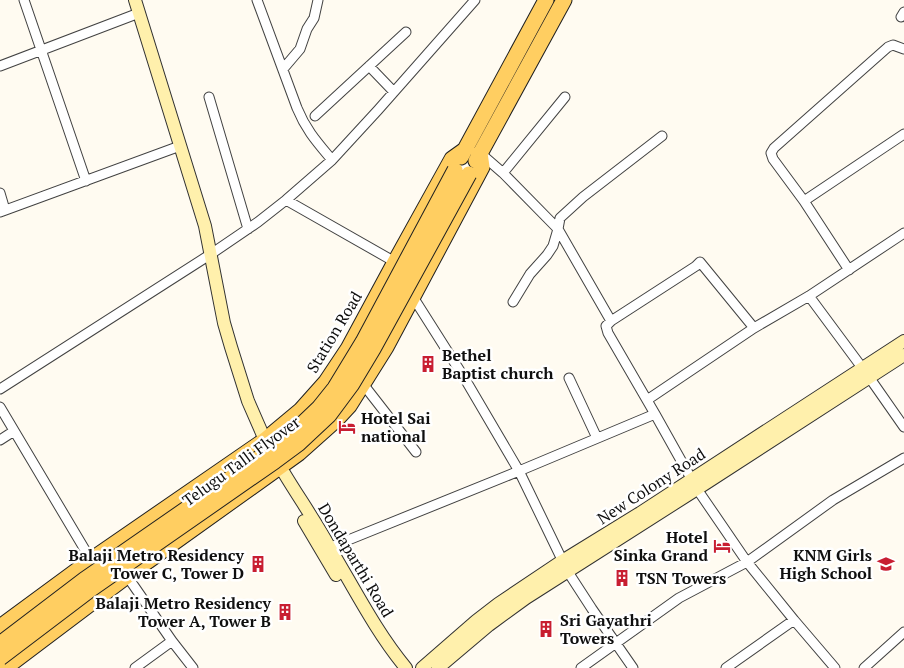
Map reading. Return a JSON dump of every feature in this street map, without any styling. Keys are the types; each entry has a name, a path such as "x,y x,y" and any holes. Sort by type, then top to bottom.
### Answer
{"main road":[{"path":"135,0 204,226 231,347 248,402 265,440"},
{"name":"Station Road","path":"473,151 546,0"},
{"name":"Station Road","path":"0,627 90,560 265,440 301,410 326,382 348,349 452,159 473,151 564,0"},
{"path":"5,668 127,576 299,453 336,420 348,406 386,347 482,167 473,151"},
{"name":"Telugu Talli Flyover","path":"0,658 91,589 276,461 298,444 329,415 352,384 373,349 473,151"},
{"name":"Telugu Talli Flyover","path":"0,644 84,580 254,462 297,429 319,408 335,388 364,342 462,172"},
{"name":"New Colony Road","path":"422,668 498,604 565,566 695,484 866,372 904,341"},
{"name":"New Colony Road","path":"866,372 904,355"},
{"name":"Dondaparthi Road","path":"278,468 284,473 326,549 390,648 406,668"},
{"path":"326,549 376,641 396,668"},
{"name":"New Colony Road","path":"438,668 489,625 565,566"}],"street":[{"path":"24,0 86,181"},
{"path":"257,0 303,123 332,160"},
{"path":"283,69 300,49 307,29 314,18 318,0"},
{"path":"0,388 211,254 286,200 332,160 475,0"},
{"path":"0,66 139,13"},
{"path":"315,116 406,32"},
{"path":"849,270 804,201 773,159 771,153 774,148 888,47 893,45 904,49"},
{"path":"369,66 394,92"},
{"path":"209,97 248,229"},
{"path":"503,174 565,97"},
{"path":"804,201 904,134"},
{"path":"513,302 530,274 553,246 560,218 662,136"},
{"path":"0,193 3,211 180,146"},
{"path":"473,151 503,174 558,228 611,321"},
{"path":"286,200 395,262"},
{"path":"647,400 754,328 809,296 904,233"},
{"path":"754,328 700,262 606,326 695,484 747,562 835,668"},
{"path":"413,296 519,471 565,566 633,668"},
{"path":"809,296 866,372 904,427"},
{"path":"569,378 597,438"},
{"path":"363,384 416,452"},
{"path":"0,407 90,560"},
{"path":"326,549 655,414"},
{"path":"0,440 14,431"},
{"path":"581,668 679,598 747,562 833,500 904,458"},
{"path":"127,576 193,668"},
{"path":"726,668 794,620"},
{"path":"864,668 904,632"},
{"path":"135,668 172,641"}],"place":[{"name":"Bethel Baptist church","path":"428,364"},
{"name":"Hotel Sai national","path":"347,427"},
{"name":"Hotel Sinka Grand","path":"722,546"},
{"name":"Balaji Metro Residency Tower C, Tower D","path":"258,564"},
{"name":"KNM Girls High School","path":"886,564"},
{"name":"TSN Towers","path":"622,578"},
{"name":"Balaji Metro Residency Tower A, Tower B","path":"285,612"},
{"name":"Sri Gayathri Towers","path":"546,629"}]}
